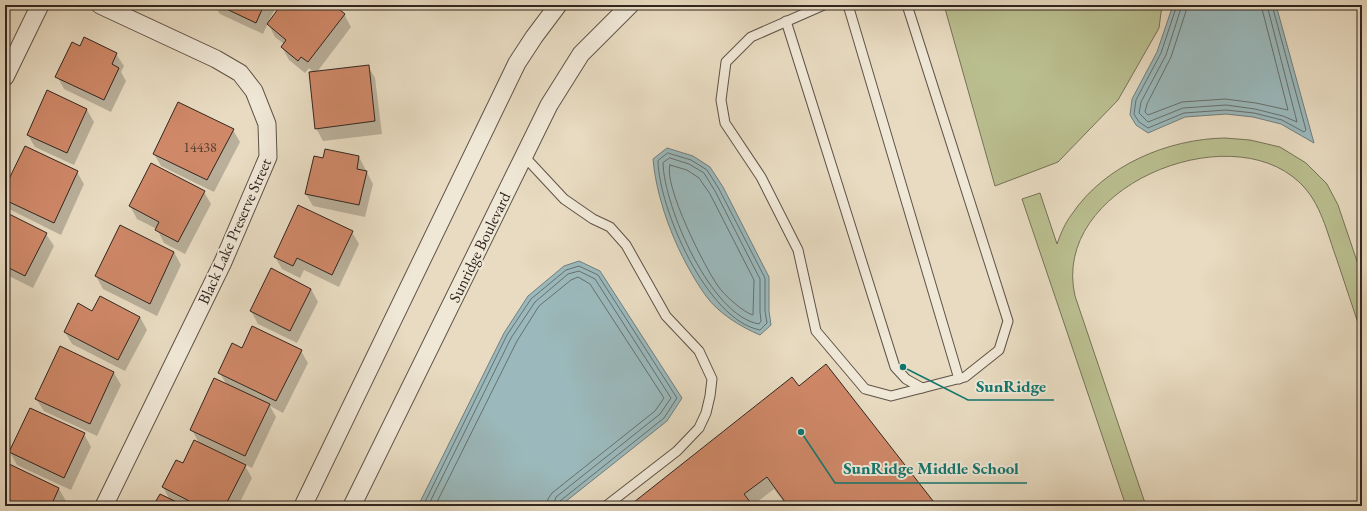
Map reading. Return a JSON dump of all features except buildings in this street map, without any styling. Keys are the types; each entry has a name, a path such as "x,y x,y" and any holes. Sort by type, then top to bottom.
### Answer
{"street":[{"path":"5,76 40,5"},
{"name":"Black Lake Preserve Street","path":"100,5 216,59 240,74 254,92 268,124 268,157 223,262 104,506"},
{"path":"303,506 514,70 534,37 558,5"},
{"name":"Sunridge Boulevard","path":"352,506 548,104 581,54 630,5"}],"lane":[{"path":"824,5 751,37 726,62 721,100 725,123 761,177 798,250 816,331 864,389 891,396 966,377 999,350 1008,321 907,5"},
{"path":"848,5 960,378"},
{"path":"786,22 895,367 906,378 922,388"},
{"path":"523,155 564,199 593,219 610,227 616,233 626,246 666,316 699,351 712,379 706,413 699,428 678,450 606,506"}],"green space":[{"path":"944,5 1162,5 1159,28 1118,100 1058,162 995,186"},
{"path":"1225,138 1250,140 1280,147 1306,163 1327,184 1338,205 1362,276 1362,335 1318,208 1307,190 1299,182 1268,163 1231,156 1190,160 1151,173 1116,195 1089,223 1075,257 1075,296 1146,506 1126,506 1022,199 1040,193 1057,244 1067,221 1086,197 1102,182 1120,169 1140,158 1182,143"}],"water":[{"path":"1173,5 1276,5 1314,143 1281,124 1253,117 1226,114 1185,117 1148,133 1136,125 1130,115 1132,99 1157,52"},
{"path":"667,148 693,156 710,167 723,187 769,277 769,311 771,325 760,335 730,319 711,302 696,281 678,248 664,213 655,177 653,159"},
{"path":"579,261 600,271 682,398 667,421 560,506 418,506 504,333 528,296 564,266"}],"place":[{"name":"SunRidge","path":"903,367"},
{"name":"SunRidge Middle School","path":"801,432"}]}
